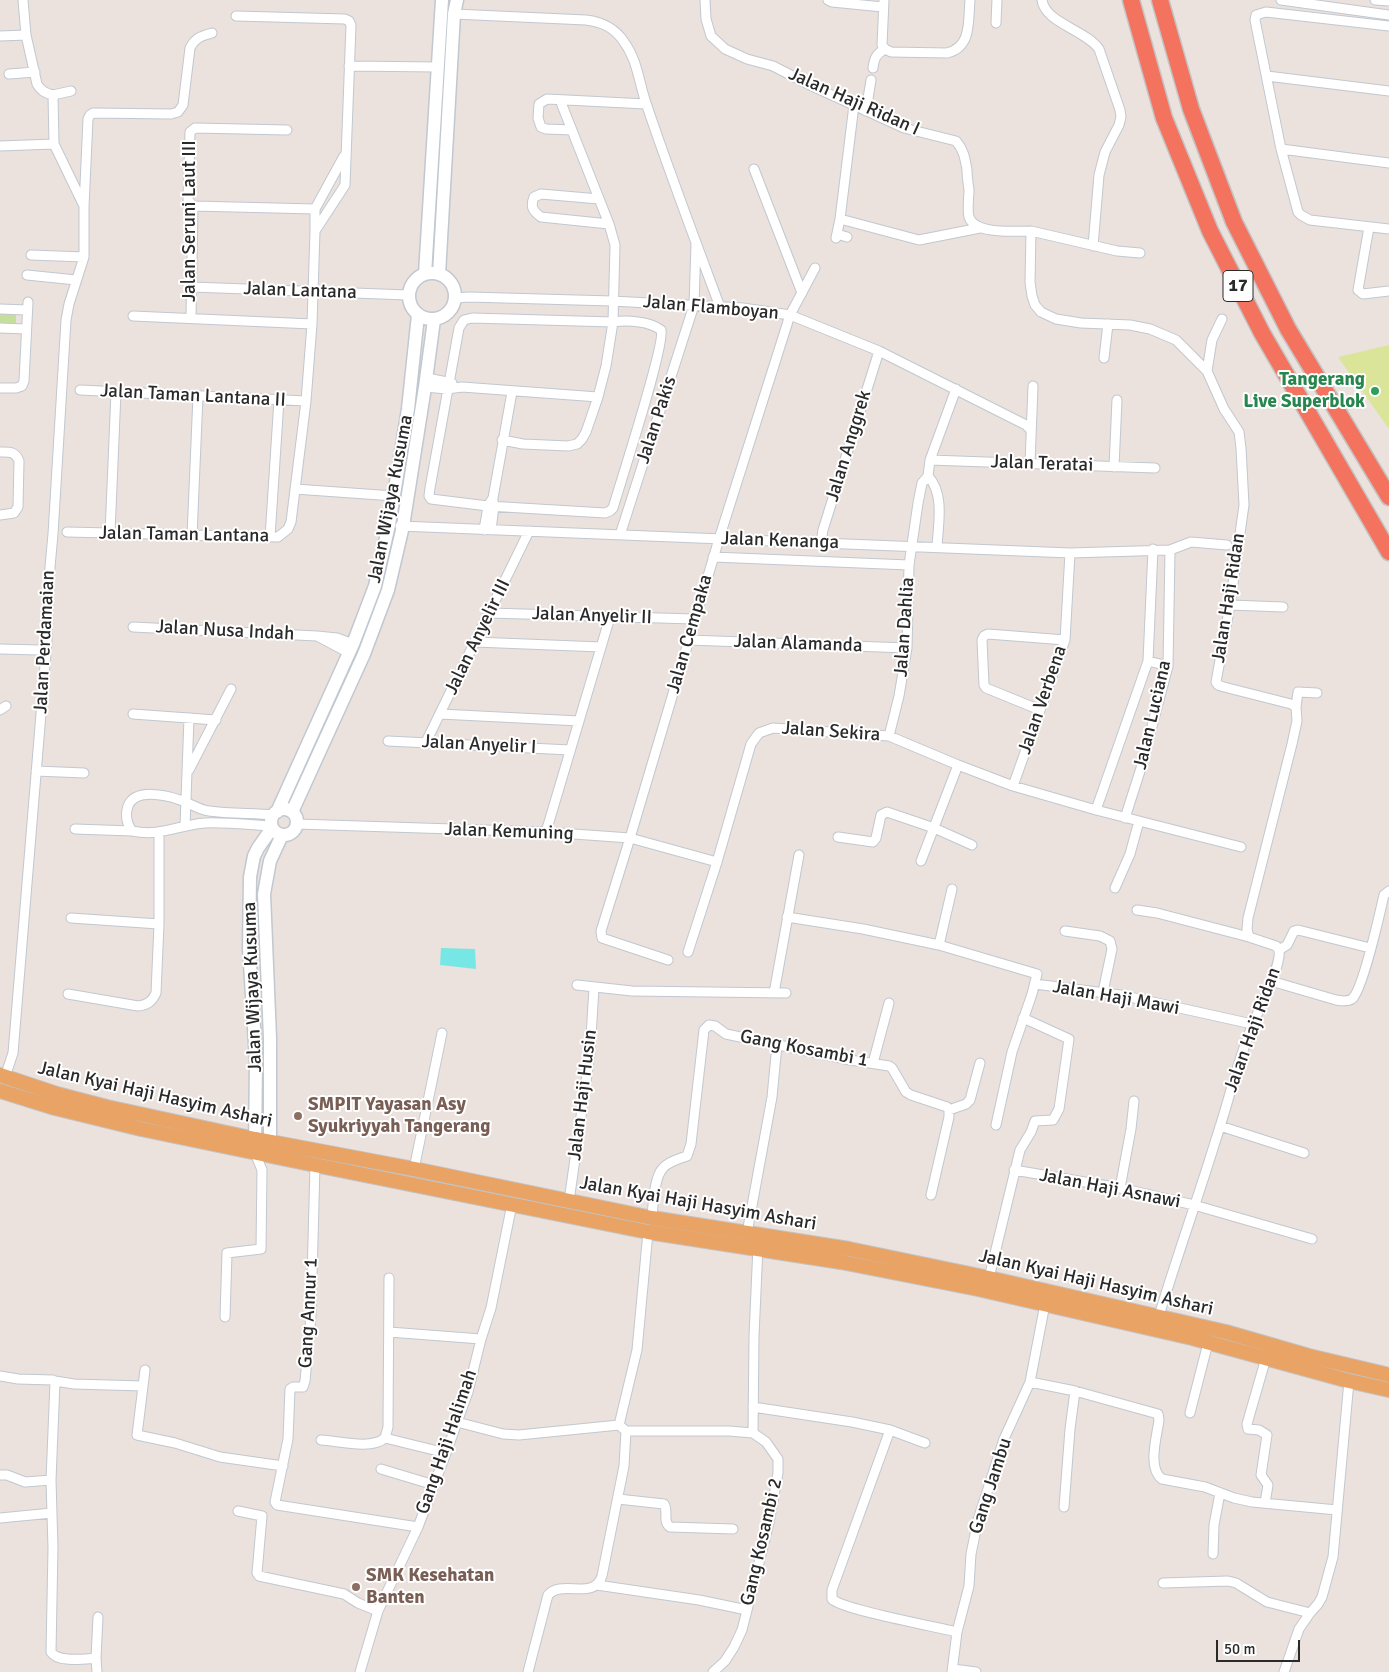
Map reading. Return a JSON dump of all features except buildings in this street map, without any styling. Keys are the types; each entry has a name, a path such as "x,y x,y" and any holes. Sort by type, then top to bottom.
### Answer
{"highway":[{"name":"17","path":"1131,0 1164,118 1210,230 1262,332 1389,552"},
{"name":"17","path":"1160,0 1191,109 1234,222 1288,329 1389,497"}],"main road":[{"name":"Jalan Kyai Haji Hasyim Ashari","path":"2,1076 57,1094 255,1146"},
{"name":"Jalan Kyai Haji Hasyim Ashari","path":"0,1091 55,1108 119,1124 270,1149 414,1169 652,1218 849,1249 1159,1316 1389,1375"},
{"name":"Jalan Kyai Haji Hasyim Ashari","path":"270,1149 315,1165 648,1232 841,1262 1045,1304 1208,1343 1389,1390"}],"street":[{"path":"23,0 26,35 39,88 44,93 53,95 71,91"},
{"path":"425,274 442,0"},
{"path":"439,274 454,14 457,0"},
{"name":"Jalan Haji Ridan I","path":"705,0 706,19 710,36 725,49 747,59 773,66 904,128 956,141 962,148 965,157 969,189 969,216 972,223 980,228"},
{"path":"828,0 832,2 884,3 882,45 891,52 947,53 954,51 966,40 970,0"},
{"path":"996,23 997,0"},
{"path":"1042,0 1047,13 1094,42 1099,49 1120,110 1119,125 1104,152 1098,175 1092,246"},
{"path":"1281,0 1389,15"},
{"path":"1375,0 1389,2"},
{"path":"1389,26 1266,12 1256,15 1255,25 1281,149 1298,212 1310,220 1389,229"},
{"path":"454,14 586,20 604,24 615,31 635,62 646,104 720,307"},
{"path":"236,16 345,19 351,25 345,185 315,231"},
{"name":"Jalan Perdamaian","path":"2,1076 14,1053 47,641 66,320 84,257 84,207 90,115 171,114 178,112 183,105 190,48 200,36 212,33"},
{"path":"0,36 26,35"},
{"path":"873,68 874,60 878,53 885,49"},
{"path":"349,66 437,67"},
{"path":"9,74 36,72"},
{"path":"1267,76 1389,91"},
{"path":"866,111 871,80"},
{"path":"53,95 54,144 84,207"},
{"path":"572,130 541,128 538,118 540,104 547,99 646,104"},
{"path":"502,440 523,444 568,446 577,444 586,432 606,366 613,322 612,301 615,245 609,224 560,100"},
{"path":"848,237 837,236 854,105"},
{"name":"Jalan Seruni Laut III","path":"191,318 193,206 188,200 190,132 195,128 287,130"},
{"path":"0,146 54,144"},
{"path":"1281,149 1389,162"},
{"path":"193,206 315,209 346,153"},
{"path":"754,168 802,294"},
{"path":"599,199 542,194 534,197 532,208 541,217 609,224"},
{"name":"Jalan Taman Lantana","path":"67,532 278,537 288,529 291,522 306,401 314,292 315,209"},
{"path":"840,219 919,240 980,228 1005,231 1031,231 1092,246 1140,253"},
{"path":"1369,227 1358,290 1363,294 1389,290"},
{"name":"Jalan Haji Ridan","path":"1031,231 1030,282 1035,305 1041,312 1056,319 1081,323 1130,325 1150,329 1176,340 1207,371 1224,408 1239,432 1244,506 1230,604 1216,682 1218,685 1291,704 1296,707"},
{"name":"Jalan Pakis","path":"620,535 694,306 696,240"},
{"path":"31,255 84,257"},
{"name":"Jalan Cempaka","path":"668,960 601,936 601,931 713,557 790,315 815,268"},
{"path":"425,274 439,274 445,277 453,286 455,298 453,307 447,314 434,320 418,315 409,304 408,294 413,282 425,274"},
{"path":"27,276 76,280"},
{"name":"Jalan Lantana","path":"192,287 408,294"},
{"name":"Jalan Flamboyan","path":"455,298 612,301 743,308 790,315 879,351 1026,425 1030,429"},
{"path":"0,309 28,306 24,381 22,386 16,388 0,388"},
{"name":"Jalan Wijaya Kusuma","path":"255,1146 256,1040 249,948 250,877 254,856 275,823 351,649 375,586 389,525 408,409 418,315"},
{"path":"132,316 312,324"},
{"path":"467,319 613,322 623,321 649,325 661,330 662,339 613,508 610,512 492,503 436,501 431,499 429,496 447,385 459,328 462,322 467,319"},
{"path":"1207,371 1212,340 1222,319"},
{"name":"Jalan Wijaya Kusuma","path":"292,812 373,631 388,590 403,526 434,320"},
{"path":"1104,358 1108,324"},
{"path":"0,328 26,329"},
{"name":"Jalan Anggrek","path":"821,542 823,530 879,351"},
{"path":"651,379 669,384"},
{"path":"426,383 512,392 598,397"},
{"path":"1030,463 1033,386"},
{"name":"Jalan Dahlia","path":"889,736 899,696 907,648 909,565 922,483 928,476 930,460 956,389"},
{"name":"Jalan Taman Lantana II","path":"80,390 306,401"},
{"path":"110,533 116,392"},
{"path":"488,530 502,440 512,392"},
{"path":"192,536 198,396"},
{"path":"270,537 278,400"},
{"path":"1114,466 1117,400"},
{"path":"0,452 13,452 17,455 19,461 18,507 14,513 0,515"},
{"name":"Jalan Teratai","path":"930,460 1155,468"},
{"path":"928,476 935,483 938,494 937,548"},
{"path":"295,489 394,496"},
{"name":"Jalan Kenanga","path":"389,525 1070,553 1153,549 1170,550"},
{"name":"Jalan Anyelir III","path":"426,742 529,531"},
{"path":"1170,550 1192,542 1227,545"},
{"name":"Jalan Luciana","path":"1096,810 1148,661 1153,549"},
{"name":"Jalan Luciana","path":"1125,818 1141,768 1168,666 1170,550"},
{"name":"Jalan Verbena","path":"1013,786 1065,640 1070,553"},
{"path":"713,557 909,565"},
{"path":"1230,604 1284,607"},
{"name":"Jalan Anyelir II","path":"489,613 694,619"},
{"path":"546,832 610,617"},
{"name":"Jalan Nusa Indah","path":"133,627 317,636 351,649"},
{"path":"1040,710 986,688 984,685 982,640 988,634 1065,640"},
{"name":"Jalan Alamanda","path":"689,640 907,648"},
{"name":"Jalan Anyelir II","path":"475,642 601,647"},
{"path":"0,649 39,650"},
{"path":"1148,661 1168,666"},
{"path":"187,772 231,689"},
{"path":"1249,937 1247,929 1248,918 1292,744 1297,720 1298,692 1317,693"},
{"path":"134,714 216,720"},
{"path":"440,714 579,721"},
{"path":"184,826 189,718"},
{"name":"Jalan Sekira","path":"688,952 717,862 751,744 759,733 773,728 889,736 1013,786 1125,818 1241,847"},
{"name":"Jalan Anyelir I","path":"388,741 570,750"},
{"path":"921,861 958,765"},
{"path":"36,771 84,773"},
{"path":"132,831 127,824 127,809 131,800 137,796 164,796 207,811 275,823 292,833 297,824 296,817 292,812 284,810 275,823"},
{"path":"838,837 874,841 881,815 884,812 934,828 972,845"},
{"path":"1115,888 1130,854 1139,821"},
{"path":"75,829 159,833 184,826 206,823 275,823"},
{"name":"Jalan Wijaya Kusuma","path":"270,1149 270,1038 264,894 275,823"},
{"name":"Jalan Kemuning","path":"297,824 546,832 630,838 717,862"},
{"path":"68,994 138,1006 150,1002 156,993 159,924 159,833"},
{"path":"774,993 799,855"},
{"path":"939,946 952,888"},
{"path":"1271,981 1336,1000 1348,1000 1356,993 1384,895 1389,890"},
{"name":"Jalan Haji Ridan","path":"1137,910 1157,912 1249,937 1276,946 1280,954 1271,981 1252,1024 1159,1316"},
{"path":"787,917 939,946 1036,973 1035,984"},
{"path":"71,918 159,924"},
{"path":"1279,950 1287,945 1294,931 1298,930 1370,948"},
{"path":"1065,931 1089,933 1110,941 1112,949 1103,992"},
{"name":"Jalan Haji Mawi","path":"996,1125 1012,1052 1035,984 1103,992 1252,1024"},
{"path":"577,985 632,991 786,993"},
{"name":"Jalan Haji Husin","path":"569,1201 590,1053 594,988"},
{"path":"872,1063 889,1003"},
{"path":"1014,1170 1020,1150 1034,1123 1038,1120 1050,1120 1057,1114 1069,1039 1023,1018"},
{"name":"Gang Kosambi 1","path":"652,1218 656,1183 660,1171 671,1162 687,1156 691,1144 704,1030 709,1025 715,1026 726,1034 850,1060 884,1064 892,1068 906,1092 911,1096 944,1105 949,1110"},
{"path":"414,1169 442,1033"},
{"path":"256,1040 270,1038"},
{"path":"457,1422 503,1434 519,1436 622,1428 752,1433 758,1250 753,1233 772,1097 777,1044"},
{"path":"931,1195 949,1110 966,1104 970,1100 980,1063"},
{"path":"1120,1188 1131,1129 1134,1100"},
{"path":"1220,1126 1304,1153"},
{"path":"225,1317 226,1253 261,1249 262,1170 255,1146"},
{"path":"262,1170 270,1149"},
{"name":"Gang Annur 1","path":"315,1165 311,1316 305,1381 303,1387 293,1387 290,1389 288,1439 275,1498 277,1504 418,1527"},
{"name":"Jalan Haji Asnawi","path":"990,1278 1014,1170 1120,1188 1194,1206 1312,1239"},
{"name":"Gang Haji Halimah","path":"360,1672 378,1611 418,1527 468,1392 491,1308 512,1204"},
{"path":"597,1585 602,1576 624,1466 622,1428 637,1350 648,1232"},
{"path":"321,1440 376,1444 385,1438 388,1427 389,1278"},
{"name":"Gang Jambu","path":"952,1670 958,1632 969,1586 972,1547 978,1520 1004,1440 1030,1382 1045,1304"},
{"path":"389,1332 481,1339"},
{"path":"1190,1413 1208,1343"},
{"path":"1265,1503 1268,1486 1261,1475 1267,1435 1259,1430 1248,1428 1247,1424 1266,1358"},
{"path":"145,1370 137,1435 175,1443 220,1457 283,1466"},
{"path":"0,1376 74,1384 143,1386"},
{"path":"55,1381 51,1480 53,1548 51,1652 58,1658 71,1660 96,1658"},
{"path":"1284,1672 1299,1629 1322,1597 1333,1557 1349,1381"},
{"path":"1030,1382 1075,1391 1158,1414 1159,1420 1153,1465 1159,1478 1205,1487 1234,1498 1337,1510"},
{"path":"1064,1507 1075,1391"},
{"path":"753,1407 852,1422 890,1430 925,1443"},
{"path":"890,1430 832,1590 832,1598 837,1603 858,1609 958,1632"},
{"name":"Gang Kosambi 2","path":"714,1672 725,1661 742,1630 769,1523 778,1473 776,1455 760,1436 752,1433"},
{"path":"385,1438 446,1453"},
{"path":"381,1469 434,1485"},
{"path":"0,1475 7,1475 25,1482 51,1480"},
{"path":"1213,1554 1214,1525 1220,1493"},
{"path":"618,1499 664,1504 666,1508 666,1521 670,1527 732,1529"},
{"path":"238,1511 262,1516 257,1573 259,1576 344,1594 358,1603 378,1611"},
{"path":"0,1518 52,1513"},
{"path":"1164,1583 1228,1581 1236,1583 1268,1602 1310,1613"},
{"path":"528,1672 546,1598 550,1592 556,1589 588,1589 597,1585 699,1600 747,1610"},
{"path":"97,1672 98,1618"},
{"path":"952,1670 976,1672"}],"green space":[{"path":"0,313 16,313 16,324 0,323"},
{"name":"Tangerang Live Superblok","path":"1389,345 1389,429 1338,357"}],"water":[{"path":"441,948 475,949 476,969 440,965"}],"place":[{"name":"Tangerang Live Superblok","path":"1375,391"},
{"name":"SMPIT Yayasan Asy Syukriyyah Tangerang","path":"298,1116"},
{"name":"SMK Kesehatan Banten","path":"356,1587"}]}
